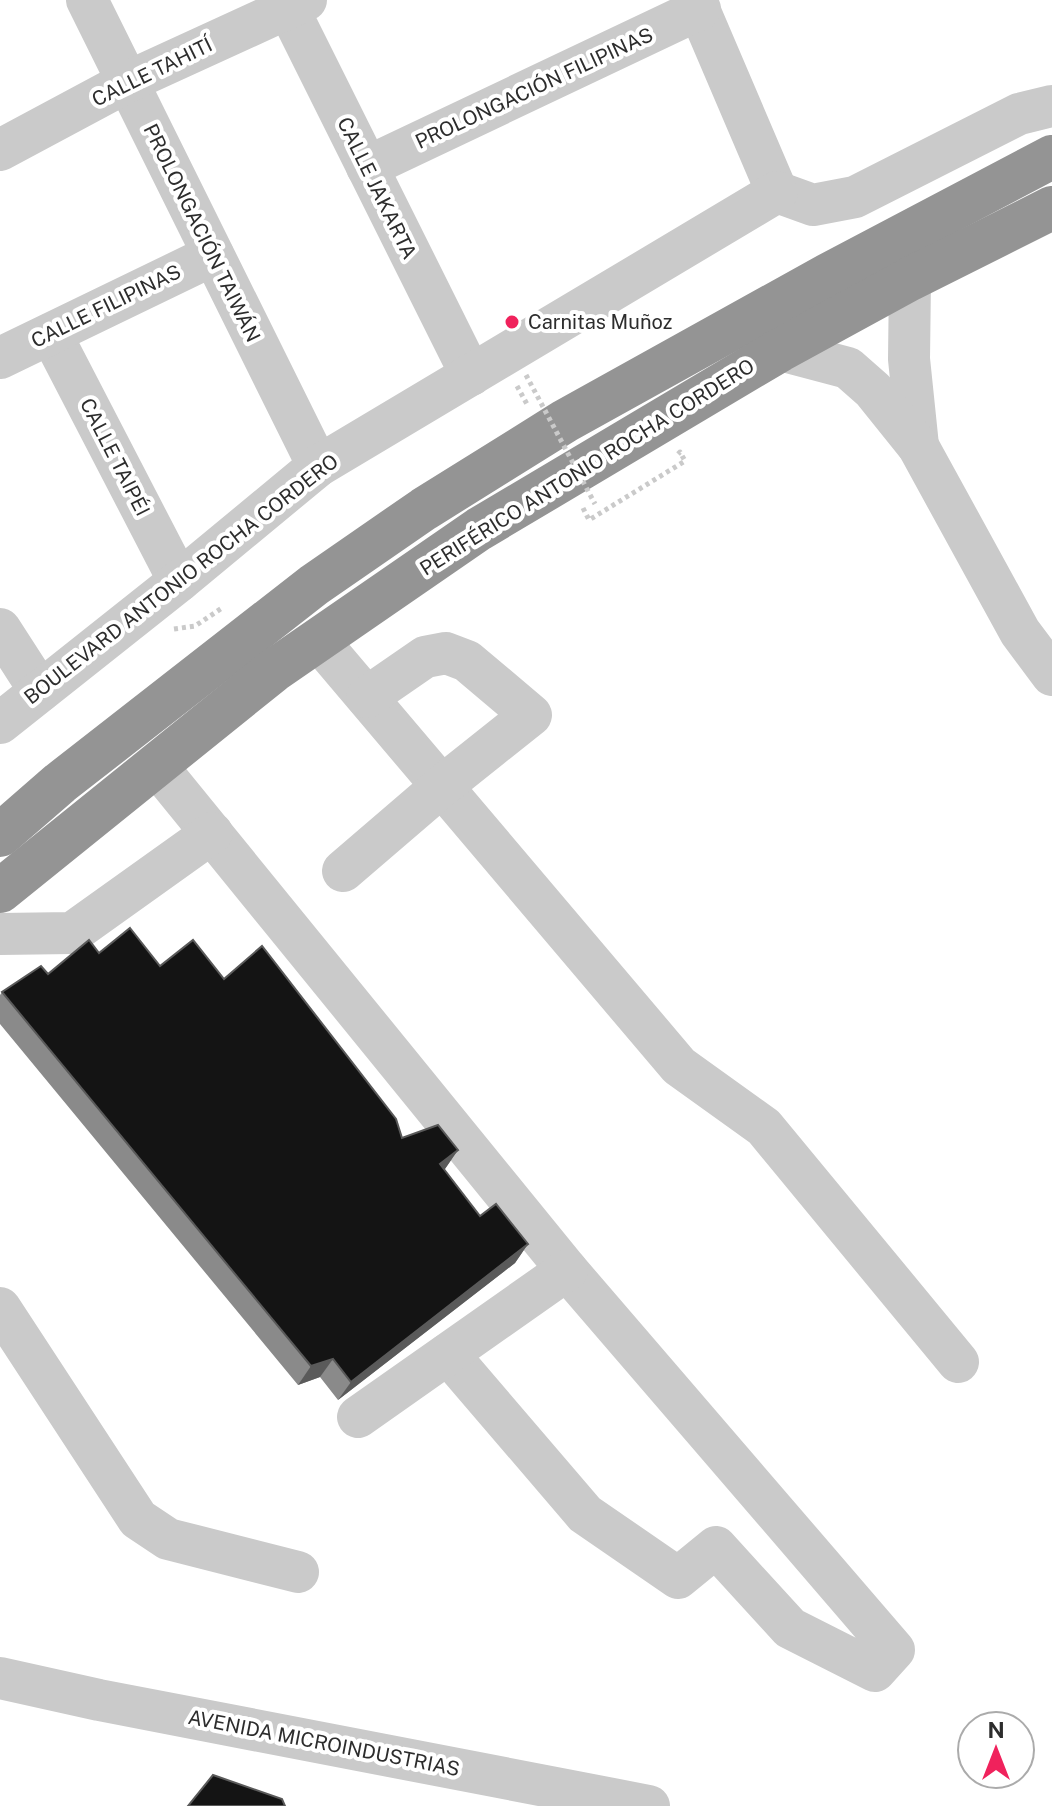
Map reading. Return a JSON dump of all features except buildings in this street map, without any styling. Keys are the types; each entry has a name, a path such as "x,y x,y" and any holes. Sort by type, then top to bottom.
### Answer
{"highway":[{"name":"PERIFÉRICO ANTONIO ROCHA CORDERO","path":"0,835 60,783 314,585 424,509 579,414 828,275 1052,157"},
{"name":"PERIFÉRICO ANTONIO ROCHA CORDERO","path":"0,891 273,671 479,529 780,350 910,279 1052,208"}],"street":[{"name":"PROLONGACIÓN TAIWÁN","path":"87,0 318,466"},
{"name":"CALLE TAHITÍ","path":"0,150 127,82 293,3"},
{"name":"CALLE JAKARTA","path":"293,3 367,167 471,375"},
{"name":"PROLONGACIÓN FILIPINAS","path":"367,167 698,5"},
{"path":"698,5 777,192 813,205 855,197 1019,114 1052,106"},
{"name":"BOULEVARD ANTONIO ROCHA CORDERO","path":"0,723 318,466 777,192"},
{"name":"CALLE FILIPINAS","path":"0,358 213,255"},
{"path":"910,279 909,359 918,446"},
{"name":"CALLE TAIPÉI","path":"51,334 179,581"},
{"path":"780,350 848,368 873,390 918,446 1020,632 1052,675"},
{"path":"0,629 40,691"},
{"path":"318,640 679,1066 764,1127 958,1362"},
{"path":"343,871 531,715 467,661 446,653 425,657 367,697"},
{"path":"156,765 567,1270 894,1650 875,1671 790,1628 716,1547 678,1578 585,1514 448,1354"},
{"path":"0,934 72,933 212,833"},
{"path":"358,1417 567,1270"},
{"path":"0,1308 138,1519 168,1539 298,1572"},
{"name":"AVENIDA MICROINDUSTRIAS","path":"0,1678 99,1700 649,1806"}],"path":[{"path":"526,375 595,504 607,497"},
{"path":"589,520 685,461 680,452 668,460"}],"place":[{"name":"Carnitas Muñoz","path":"512,322"}]}
